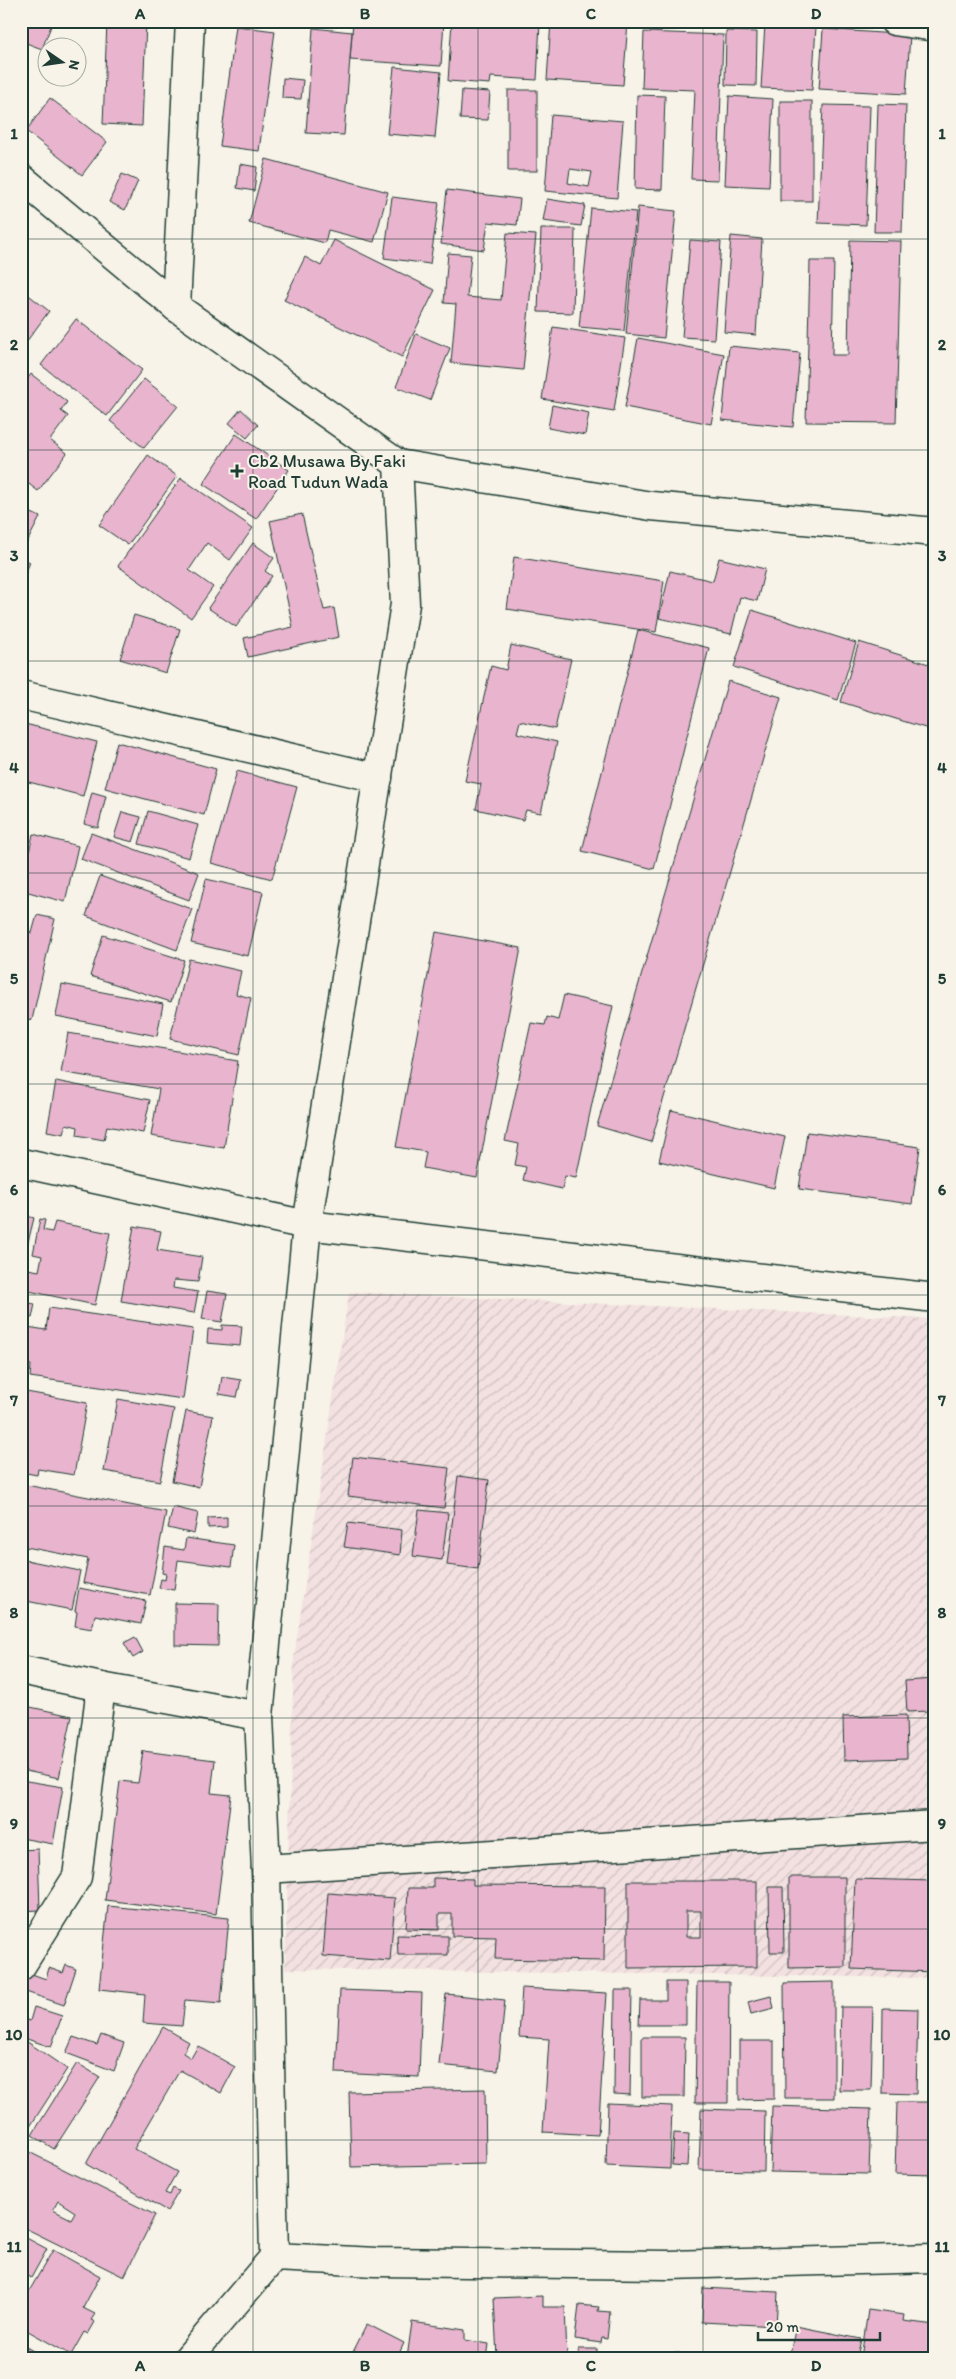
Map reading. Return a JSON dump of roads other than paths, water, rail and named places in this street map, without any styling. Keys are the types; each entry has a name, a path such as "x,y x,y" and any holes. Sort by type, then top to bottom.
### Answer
{"street":[{"path":"176,307 190,21"},
{"path":"894,21 935,27"},
{"path":"21,178 176,307 398,464 652,506 935,532"},
{"path":"188,2358 274,2257 266,1869 259,1716 307,1225 405,604 398,464"},
{"path":"21,695 378,778"},
{"path":"21,1163 307,1225 935,1298"},
{"path":"21,1670 101,1687 259,1716"},
{"path":"21,1966 77,1877 101,1687"},
{"path":"266,1869 935,1825"},
{"path":"274,2257 376,2262 669,2265 935,2258"}],"place":[{"name":"Cb2 Musawa By Faki Road Tudun Wada","path":"237,471"}]}
